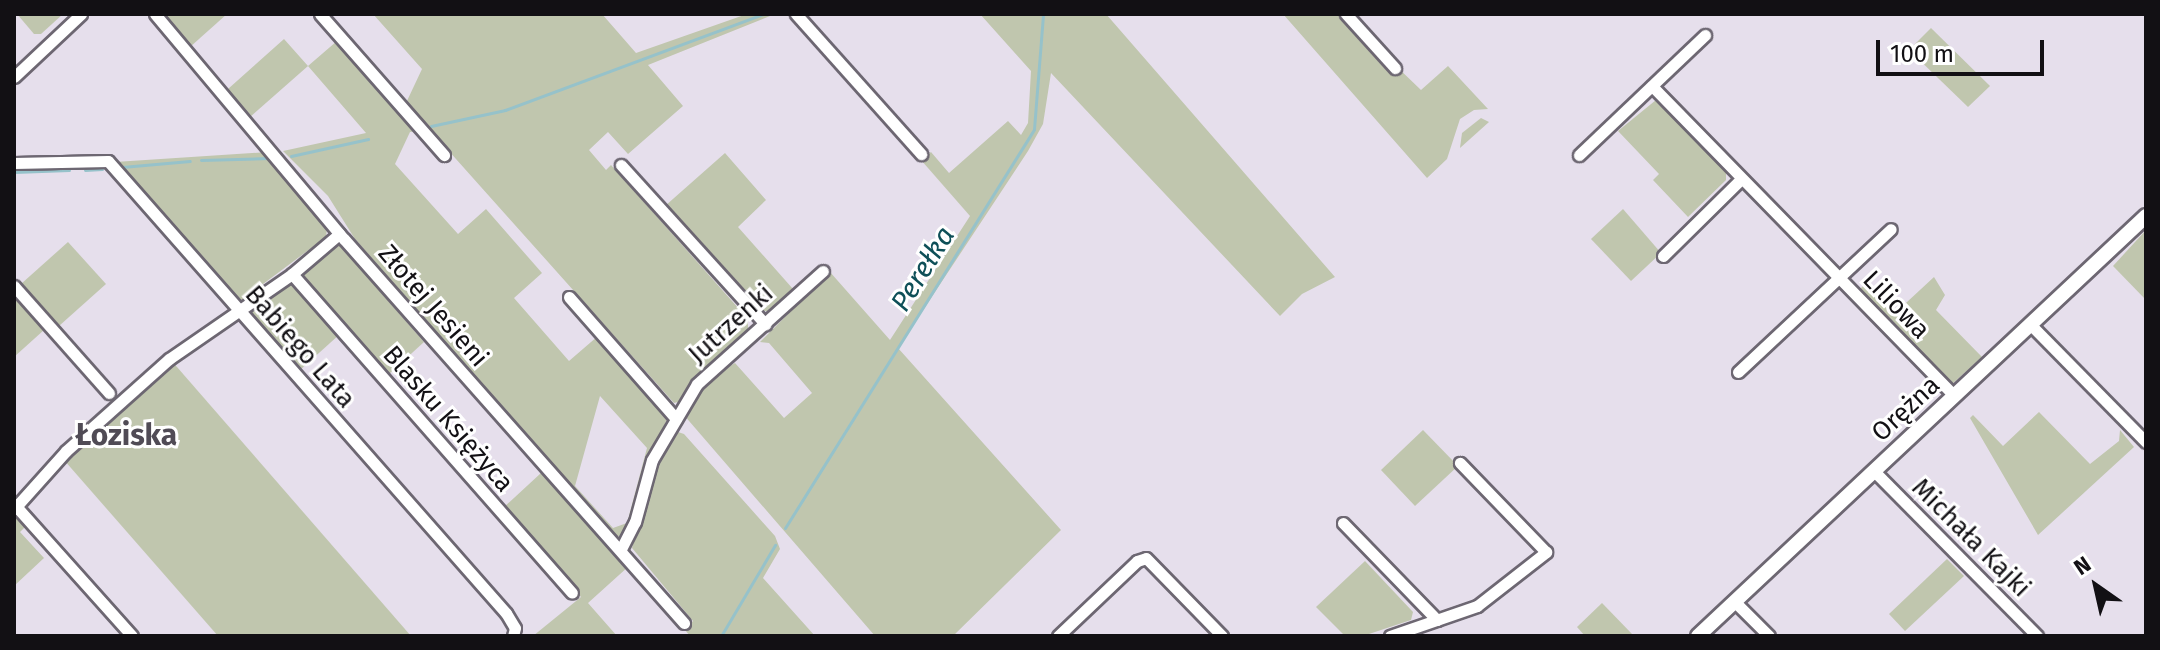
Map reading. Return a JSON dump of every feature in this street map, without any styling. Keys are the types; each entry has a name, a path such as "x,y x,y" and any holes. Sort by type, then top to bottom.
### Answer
{"street":[{"path":"14,77 81,14"},
{"name":"Złotej Jesieni","path":"155,14 339,234 684,623"},
{"path":"320,14 444,155"},
{"path":"796,14 921,154"},
{"path":"1346,14 1395,68"},
{"path":"1579,155 1705,35"},
{"name":"Liliowa","path":"1652,86 1954,396"},
{"name":"Babiego Lata","path":"14,163 105,158 506,613 515,628 513,636"},
{"path":"621,165 765,324"},
{"path":"1663,256 1741,179"},
{"name":"Orężna","path":"1698,636 2146,216"},
{"name":"Liliowa","path":"1839,278 1891,229"},
{"path":"132,636 15,506 66,451 165,362 292,274 339,234"},
{"name":"Jutrzenki","path":"621,549 635,522 652,460 697,384 823,271"},
{"name":"Blasku Księżyca","path":"292,274 572,593"},
{"path":"1738,372 1839,278"},
{"path":"14,286 109,393"},
{"path":"569,297 676,419"},
{"path":"2030,324 2146,442"},
{"path":"1390,636 1486,601 1546,552 1460,463"},
{"name":"Michała Kajki","path":"1874,471 2037,636"},
{"path":"1343,523 1437,620"},
{"path":"1058,636 1139,559 1154,564 1222,636"},
{"path":"1735,602 1769,636"}],"green space":[{"path":"17,14 63,14 41,34 34,34"},
{"path":"161,14 227,14 190,47"},
{"path":"373,14 602,14 636,53 747,14 775,14 648,65 683,106 628,154 608,132 589,150 606,170 611,165 748,319 748,330 695,377 678,402 674,403 406,103 422,69"},
{"path":"980,14 1106,14 1335,277 1302,294 1280,316 1051,73 1043,124 1028,151 898,348 1061,530 953,636 875,636 683,414 702,383 735,363 784,418 812,393 769,343 760,342 830,272 890,340 970,216 921,160 931,152 949,173 1008,121 1021,135 1028,123 1031,71"},
{"path":"1283,14 1342,14 1421,90 1448,66 1488,109 1474,110 1460,119 1447,159 1427,178"},
{"path":"1931,28 1990,86 1968,107 1909,50"},
{"path":"284,39 308,66 250,117 228,89"},
{"path":"337,41 417,131 410,132 395,164 458,234 486,209 542,273 514,298 569,361 598,336 668,416 624,534 617,537 573,488 355,239 328,196 283,151 366,133 308,66","holes":["600,396 647,448 627,523 613,528 575,486"]},
{"path":"1656,100 1726,171 1726,180 1688,217 1653,180 1659,174 1618,131"},
{"path":"1481,118 1489,122 1460,148 1462,133"},
{"path":"268,152 271,163 327,229 326,237 239,302 115,162"},
{"path":"725,153 766,200 738,227 793,289 769,311 760,311 665,206"},
{"path":"1623,209 1661,253 1631,281 1591,239"},
{"path":"2146,230 2146,300 2113,266"},
{"path":"68,242 106,284 59,326 21,284"},
{"path":"339,244 424,342 388,375 299,276"},
{"path":"1934,277 1945,295 1936,310 1982,357 1951,385 1858,291 1864,285 1893,315"},
{"path":"292,280 340,334 299,371 247,311"},
{"path":"14,295 44,330 14,357"},
{"path":"173,363 411,636 218,636 64,460"},
{"path":"2039,412 2090,464 2119,441 2120,430 2134,447 2038,535 1970,418 1973,415 2003,446"},
{"path":"672,430 684,434 775,536 780,549 763,578 815,636 690,636 685,630 693,621 632,548 656,459"},
{"path":"1423,430 1458,466 1415,506 1381,470"},
{"path":"541,473 629,566 588,603 617,636 533,636 581,597 503,508"},
{"path":"18,516 26,526 20,532 44,558 14,586 14,520"},
{"path":"1947,559 1964,576 1905,631 1889,614"},
{"path":"1365,561 1413,612 1411,620 1363,636 1345,636 1316,607"},
{"path":"1602,603 1634,636 1585,636 1577,627"}],"waterway":[{"path":"431,126 505,110 763,14"},
{"name":"Perełka","path":"785,528 1034,129 1043,14"},
{"path":"291,156 368,139"},
{"path":"201,160 269,158"},
{"path":"122,167 190,161"},
{"path":"85,170 102,169"},
{"path":"14,172 69,170"},
{"name":"Perełka","path":"721,636 775,545"}],"district":[{"name":"Łoziska","path":"126,435"}]}
